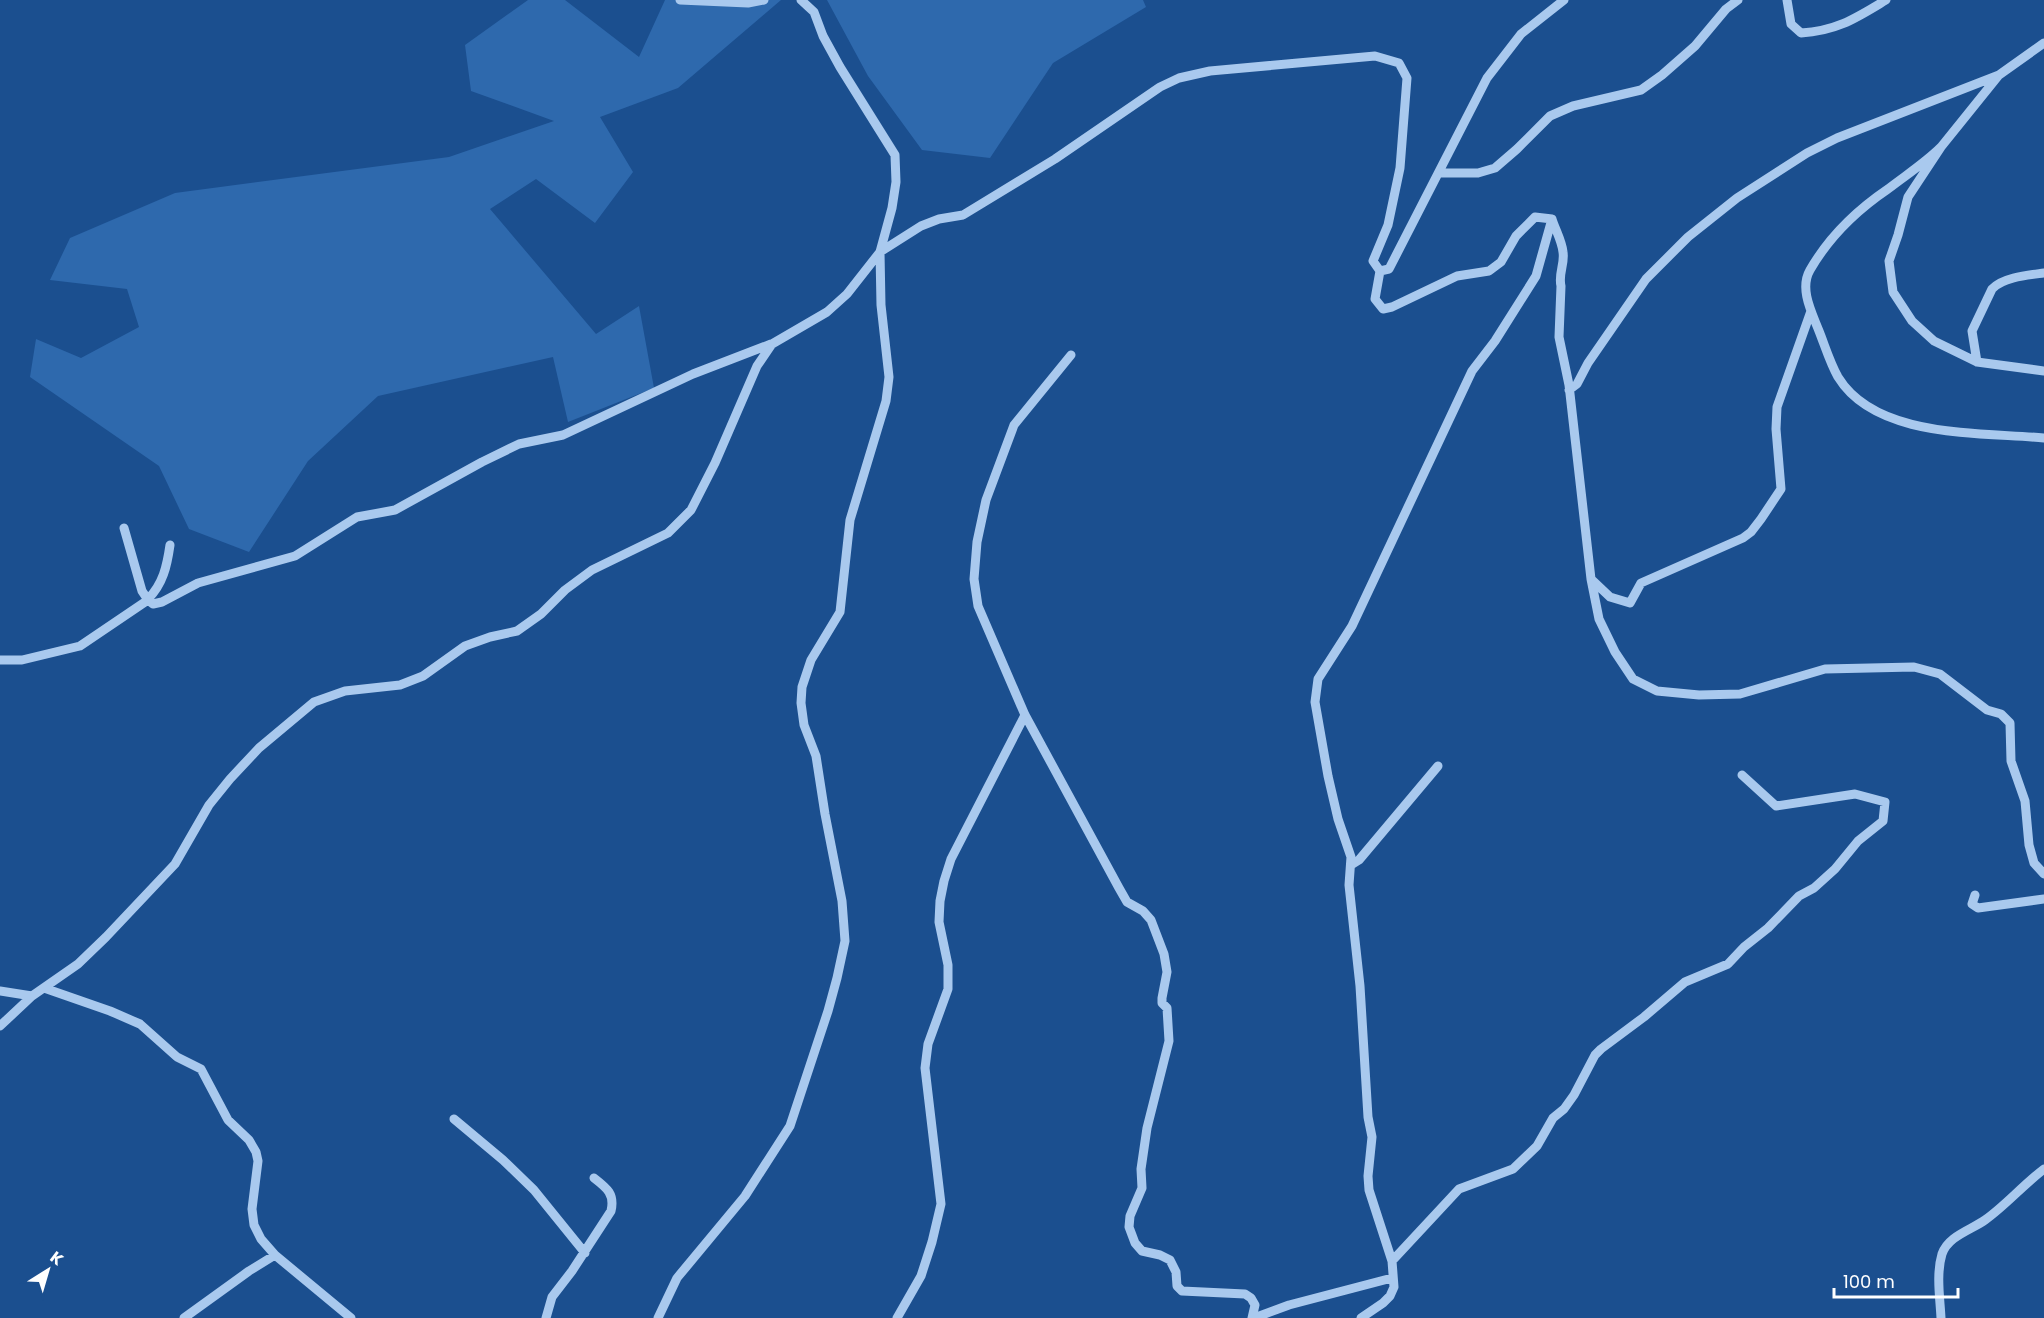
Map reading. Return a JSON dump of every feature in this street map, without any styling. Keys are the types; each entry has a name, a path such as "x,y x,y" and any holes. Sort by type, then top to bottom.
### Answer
{"street":[{"path":"680,0 748,3 764,0"},
{"path":"658,1318 677,1278 745,1196 790,1125 828,1011 845,941 842,901 816,756 804,724 801,703 802,687 811,660 840,612 850,520 885,401 889,377 881,305 880,252 892,208 896,182 895,155 840,67 823,36 814,12 801,0"},
{"path":"1380,271 1389,269 1395,260 1402,241 1487,78 1521,34 1564,0"},
{"path":"1439,173 1478,173 1495,168 1550,116 1573,106 1641,90 1695,46 1726,9 1738,0"},
{"path":"1787,0 1791,24 1802,33 1823,32 1853,20 1886,0"},
{"path":"1569,390 1577,384 1588,363 1646,279 1688,237 1737,198 1807,153 1837,138 1982,83 1999,75 2044,43"},
{"path":"124,528 142,591 153,604 162,602 198,583 295,556 357,517 395,510 519,444 563,435 693,374 772,344 827,312 848,294 880,252 921,226 963,214 1055,159 1160,87 1179,78 1210,70 1375,56 1399,63 1407,78 1400,168 1388,225 1373,261 1380,271 1376,299 1383,309 1392,307 1457,276 1489,271 1501,262 1516,236 1535,217 1552,219"},
{"path":"1999,75 1941,147 1908,198 1889,261 1893,292 1911,321 1934,341 1977,362 2044,371"},
{"path":"1941,147 1928,160 1855,214 1820,255 1808,273 1805,288 1811,311 1839,378 1857,398 1884,415 1905,423 1962,432 2044,438"},
{"path":"1552,219 1563,250 1563,267 1559,278 1561,286 1559,337 1569,390 1591,579 1599,619 1615,652 1633,679 1657,691 1699,695 1740,694 1825,669 1914,668 1940,674 1987,710 2001,714 2010,723 2011,761 2025,801 2029,845 2034,863 2044,874"},
{"path":"1361,1318 1383,1303 1390,1296 1394,1287 1392,1261 1369,1190 1372,1137 1368,1118 1360,986 1349,885 1351,857 1338,819 1328,776 1316,702 1318,679 1352,626 1472,371 1495,341 1536,276 1552,219"},
{"path":"1977,362 1972,332 1992,289 2005,282 2044,273"},
{"path":"1591,579 1610,597 1630,603 1641,583 1743,538 1751,532 1781,489 1776,429 1777,407 1811,311"},
{"path":"0,1026 32,996 78,964 106,937 175,864 209,805 230,779 259,748 314,702 345,691 400,685 423,676 465,646 517,631 541,614 565,590 592,570 668,533 691,510 715,463 757,366 772,344"},
{"path":"1071,355 1014,425 986,500 977,542 974,579 978,606 1025,714 1127,902 1143,911 1150,920 1164,954 1167,972 1162,1003 1167,1008 1169,1041 1147,1128 1141,1168 1142,1188 1130,1216 1129,1227 1135,1243 1142,1251 1160,1254 1170,1260 1176,1272 1177,1286 1182,1291 1245,1294 1255,1305 1253,1318 1289,1305 1392,1278"},
{"path":"0,660 22,660 80,646 148,600 166,572 170,545"},
{"path":"897,1318 921,1276 941,1204 925,1068 928,1044 948,989 948,965 939,922 944,881 951,859 1025,714"},
{"path":"1351,865 1359,860 1438,766"},
{"path":"1392,1261 1459,1189 1513,1169 1538,1146 1552,1118 1564,1109 1574,1095 1601,1048 1644,1017 1685,982 1728,964 1799,896 1814,888 1835,869 1858,841 1883,821 1885,802 1856,794 1776,806 1742,775"},
{"path":"1975,895 1972,904 1978,908 2044,899"},
{"path":"44,988 140,1024 177,1057 201,1069 228,1120 249,1140 256,1152 258,1161 252,1209 254,1225 261,1239 275,1255 351,1318"},
{"path":"0,991 32,996"},
{"path":"454,1119 504,1160 534,1190 585,1253"},
{"path":"1941,1318 1939,1271 1942,1252 1948,1243 1985,1220 2044,1169"},
{"path":"546,1318 552,1297 585,1253 611,1211 614,1202 612,1194 594,1178"},
{"path":"184,1318 275,1255"}],"shaded area":[{"path":"528,0 565,0 639,57 665,0 781,0 678,88 600,117 633,172 595,223 536,179 490,209 596,334 639,306 654,388 568,422 553,357 378,396 308,461 249,552 189,529 159,466 30,377 36,339 81,358 139,327 127,289 50,280 70,238 175,193 449,157 554,121 471,91 465,45"},
{"path":"827,0 1143,0 1146,7 1053,63 990,158 922,150 868,76"}]}
